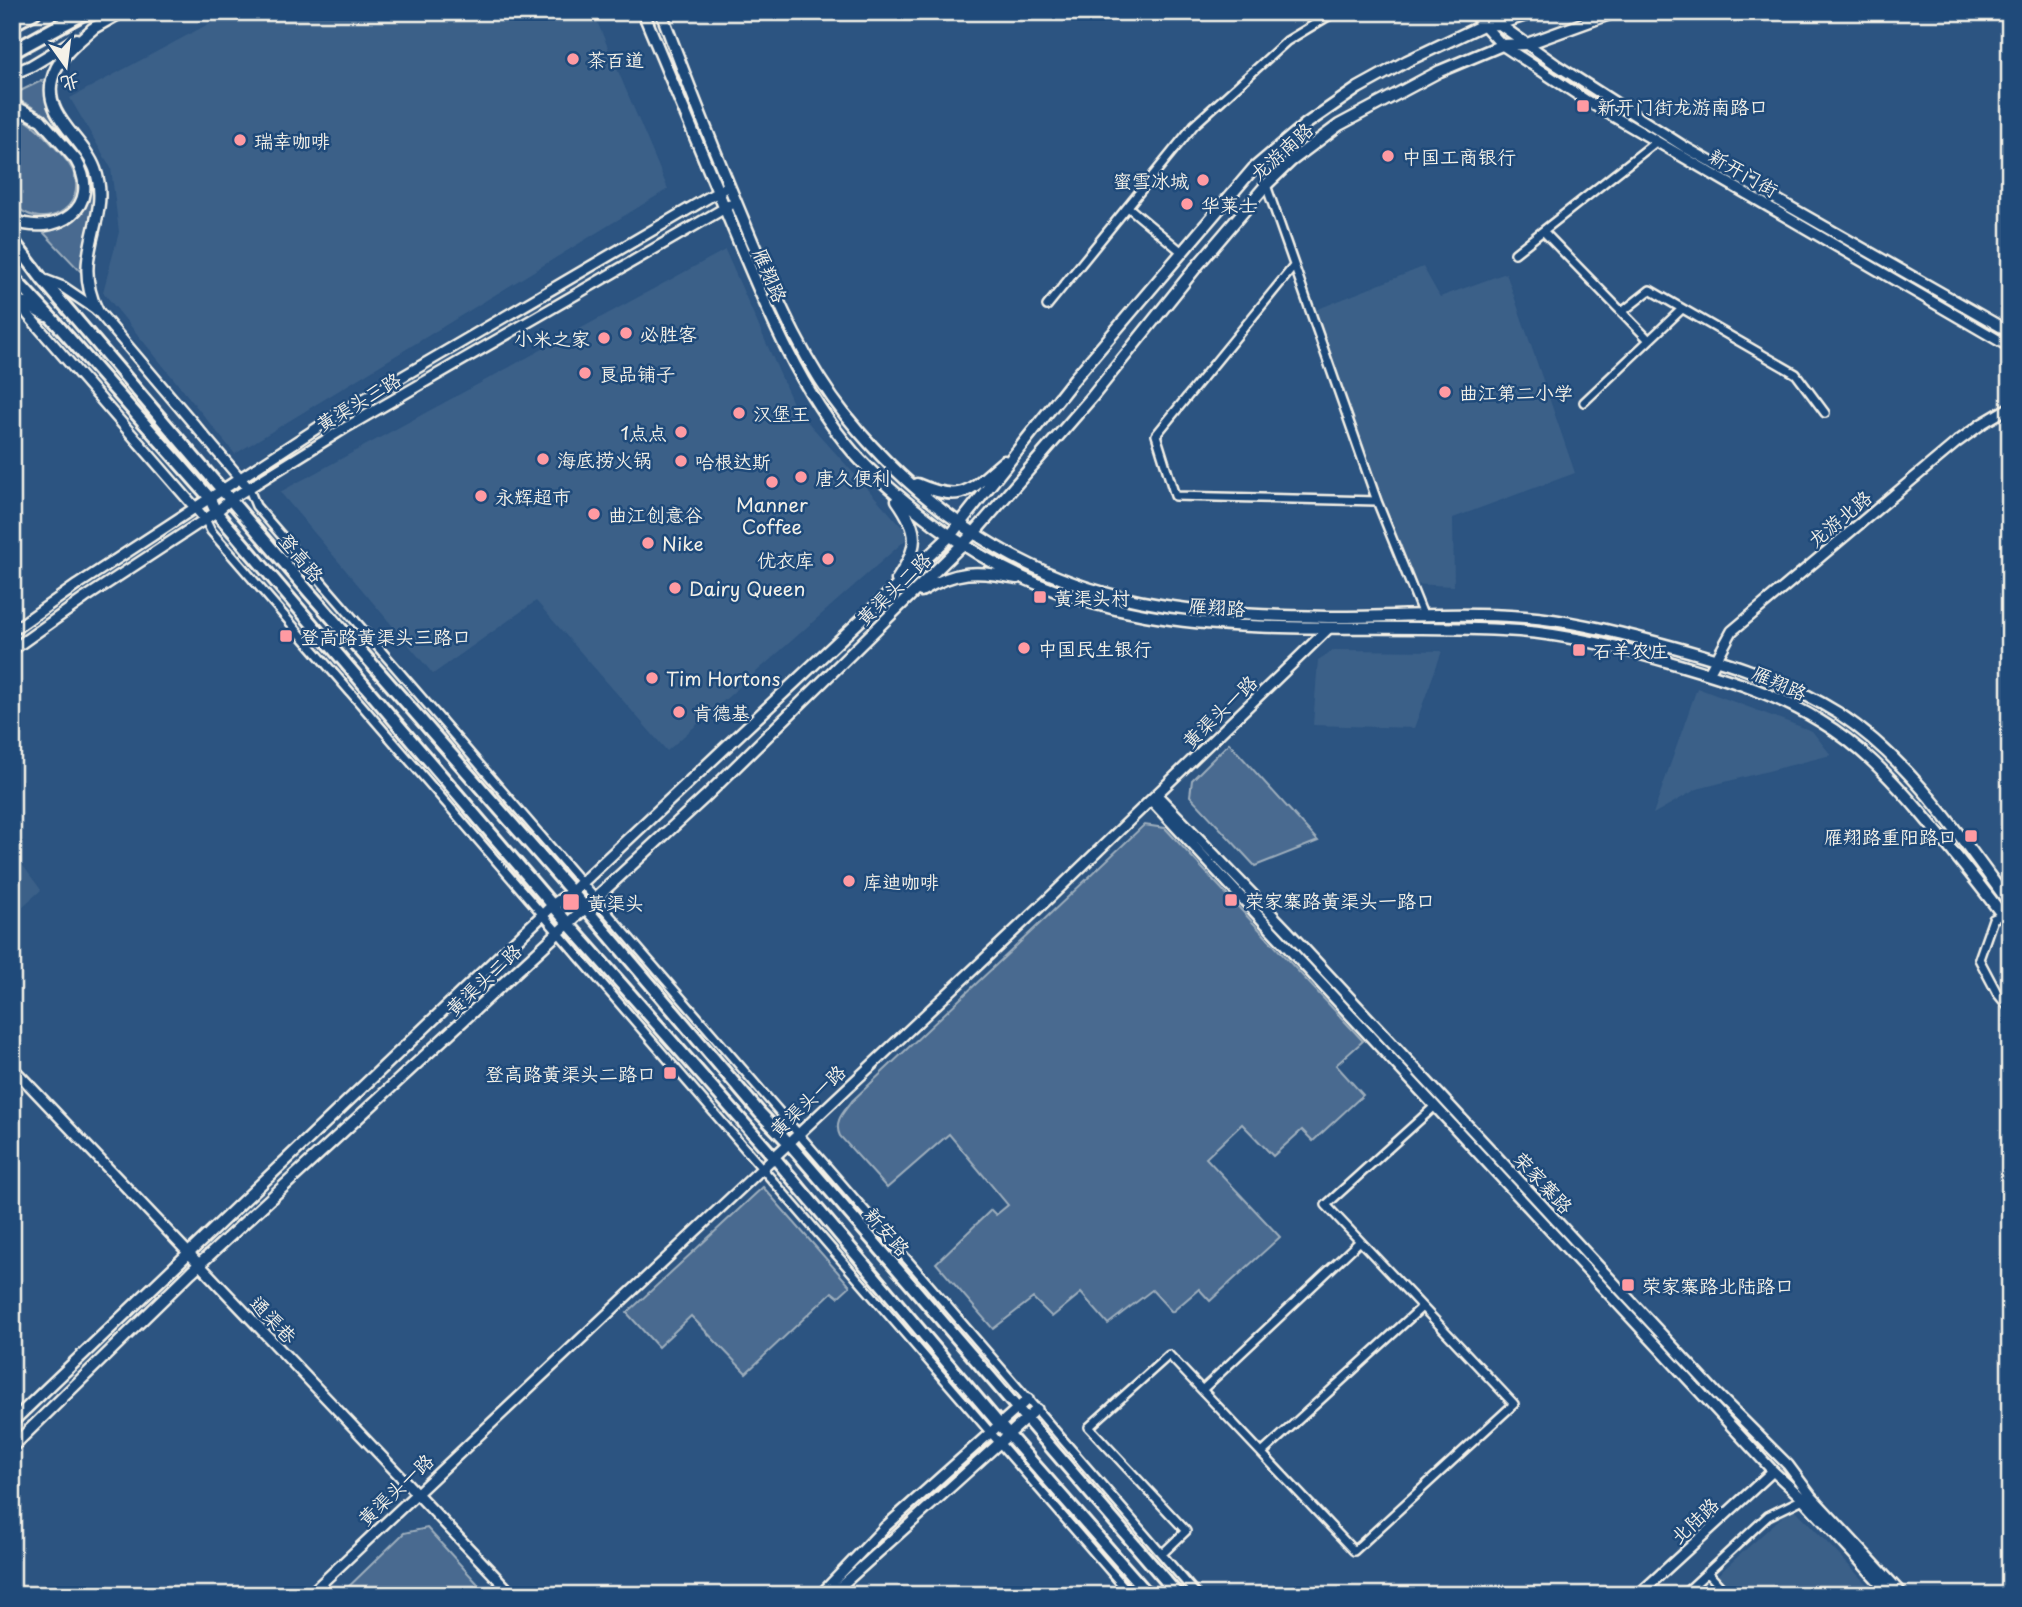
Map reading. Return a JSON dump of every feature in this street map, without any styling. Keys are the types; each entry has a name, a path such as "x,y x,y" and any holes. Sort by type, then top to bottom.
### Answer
{"highway":[{"path":"12,24 34,12"},
{"path":"12,52 85,12"}],"main road":[{"path":"12,74 31,66 122,12"},
{"name":"雁翔路","path":"643,12 762,300 799,372 837,432 866,465 963,545 1033,582 1073,599 1154,618 1201,624 1328,629 1544,633 1612,647 1744,684 1832,728 1870,757 2007,909"},
{"name":"雁翔路","path":"661,12 728,186 781,307 809,363 849,419 907,480 974,533 1010,555 1061,578 1113,596 1161,605 1280,616 1526,617 1557,620 1717,658 1764,676 1816,701 1860,730 1917,785 1971,848 2007,909 2010,925"},
{"name":"龙游南路","path":"950,536 1013,454 1253,169 1306,124 1374,79 1483,25 1499,24 1535,12"},
{"name":"龙游南路","path":"974,533 1091,397 1266,185 1291,161 1349,120 1440,71 1502,46 1527,44 1615,12"},
{"path":"95,27 62,58 52,81 51,92 57,114 89,156 98,180 100,201 87,263 87,285 97,310"},
{"path":"12,105 41,120 80,168 83,186 83,195 74,213 55,224 32,226 12,220"},
{"name":"登高路","path":"12,239 42,279 309,592 572,892"},
{"name":"登高路","path":"12,276 209,497 216,512 554,905"},
{"path":"16,301 40,310 55,322"},
{"path":"907,480 941,493 961,493 975,487 1013,454"},
{"path":"887,485 911,520 915,543 912,554 889,593"},
{"name":"黄渠头二路","path":"12,1447 198,1265 705,797 974,533"},
{"name":"黄渠头二路","path":"12,1422 543,915 572,892 950,536"},
{"path":"905,601 943,579 972,572 986,572 1033,582"},
{"name":"新安路","path":"572,892 751,1103 788,1142 1178,1595"},
{"name":"新安路","path":"554,905 773,1156 995,1428 1009,1433 1149,1595"}],"street":[{"path":"1047,306 1194,125 1287,41 1335,12"},
{"name":"新开门街","path":"1472,12 1502,46 1587,101 2010,347"},
{"name":"新开门街","path":"1488,12 1499,24 1527,44 1683,146 2010,332"},
{"path":"1515,253 1657,141"},
{"path":"1266,185 1377,501 1423,615"},
{"name":"黄渠头三路","path":"12,631 194,506 337,415 728,186"},
{"name":"黄渠头三路","path":"12,650 85,598 216,512 231,499 345,428 735,202"},
{"path":"1128,207 1182,252"},
{"path":"1543,231 1649,340"},
{"path":"1294,266 1156,435 1175,496 1377,501"},
{"path":"42,279 63,287 97,310 240,477 256,506 1197,1595"},
{"path":"12,288 16,301 194,506 211,531 762,1167 995,1428 999,1442 1131,1595"},
{"path":"1622,312 1650,290 1796,374 1825,413"},
{"path":"1584,402 1682,309"},
{"name":"龙游北路","path":"1709,673 1732,631 1957,442 2010,407"},
{"name":"黄渠头一路","path":"309,1595 1154,797 1328,629"},
{"name":"荣家寨路","path":"1154,797 1435,1107 1891,1595"},
{"name":"荣家寨路","path":"1154,797 1286,929 1717,1394 1787,1465 1811,1496 1903,1595"},
{"path":"2007,909 1993,919 1979,960 1997,993 2010,1009"},
{"name":"通渠巷","path":"12,1067 513,1595"},
{"path":"1162,1554 1186,1531 1089,1427 1168,1354 1354,1551 1514,1405 1326,1205 1435,1107"},
{"path":"1202,1390 1360,1241"},
{"path":"1262,1453 1422,1307"},
{"path":"820,1595 885,1527 1028,1399"},
{"path":"831,1595 1037,1409"},
{"name":"北陆路","path":"1638,1595 1773,1471"},
{"path":"1683,1595 1768,1516 1803,1499"},
{"path":"1707,1572 1728,1595"}],"shaded area":[{"path":"231,12 593,12 668,189 235,454 103,292 119,232 111,168 70,98"},
{"path":"47,78 50,109 87,163 95,188 94,212 81,272 43,232 64,226 80,213 88,198 88,180 82,162 72,145 43,114 12,98 12,95"},
{"path":"12,113 38,130 72,169 76,183 75,196 69,206 60,213 48,217 36,216 23,212 12,202"},
{"name":"曲江创意谷","path":"725,250 795,408 910,536 667,751 536,601 433,674 280,492"},
{"name":"曲江第二小学","path":"1423,267 1440,297 1506,273 1575,473 1453,518 1454,586 1411,584 1313,311"},
{"path":"1334,650 1442,651 1414,728 1313,725 1318,660"},
{"path":"1697,688 1812,731 1831,755 1697,789 1653,814"},
{"path":"1229,743 1318,841 1255,866 1190,796 1192,780"},
{"path":"1144,825 1165,828 1363,1041 1336,1065 1363,1095 1313,1141 1302,1130 1273,1156 1242,1124 1206,1158 1280,1237 1210,1301 1199,1289 1172,1312 1152,1290 1108,1324 1081,1293 1052,1317 1033,1298 993,1329 936,1263 991,1210 996,1215 1008,1205 949,1134 887,1188 840,1136 839,1121 852,1101"},
{"path":"12,851 41,890 12,916"},
{"path":"763,1187 850,1286 838,1297 832,1292 746,1373 691,1316 658,1347 627,1313"},
{"path":"1793,1507 1877,1595 1727,1595 1712,1580"},
{"path":"427,1528 488,1595 340,1595 404,1533"}],"place":[{"name":"茶百道","path":"573,59"},
{"name":"新开门街龙游南路口","path":"1583,106"},
{"name":"瑞幸咖啡","path":"240,140"},
{"name":"中国工商银行","path":"1388,156"},
{"name":"蜜雪冰城","path":"1203,180"},
{"name":"华莱士","path":"1187,204"},
{"name":"必胜客","path":"626,333"},
{"name":"小米之家","path":"604,338"},
{"name":"良品铺子","path":"585,373"},
{"name":"曲江第二小学","path":"1445,392"},
{"name":"汉堡王","path":"739,413"},
{"name":"1点点","path":"681,432"},
{"name":"海底捞火锅","path":"543,459"},
{"name":"哈根达斯","path":"681,461"},
{"name":"唐久便利","path":"801,477"},
{"name":"Manner Coffee","path":"772,482"},
{"name":"永辉超市","path":"481,496"},
{"name":"曲江创意谷","path":"594,514"},
{"name":"Nike","path":"648,543"},
{"name":"优衣库","path":"828,559"},
{"name":"Dairy Queen","path":"675,588"},
{"name":"黄渠头村","path":"1040,597"},
{"name":"登高路黄渠头三路口","path":"286,636"},
{"name":"中国民生银行","path":"1024,648"},
{"name":"石羊农庄","path":"1579,650"},
{"name":"Tim Hortons","path":"652,678"},
{"name":"肯德基","path":"679,712"},
{"name":"雁翔路重阳路口","path":"1971,836"},
{"name":"库迪咖啡","path":"849,881"},
{"name":"荣家寨路黄渠头一路口","path":"1231,900"},
{"name":"黄渠头","path":"571,902"},
{"name":"登高路黄渠头二路口","path":"670,1073"},
{"name":"荣家寨路北陆路口","path":"1628,1285"}]}
